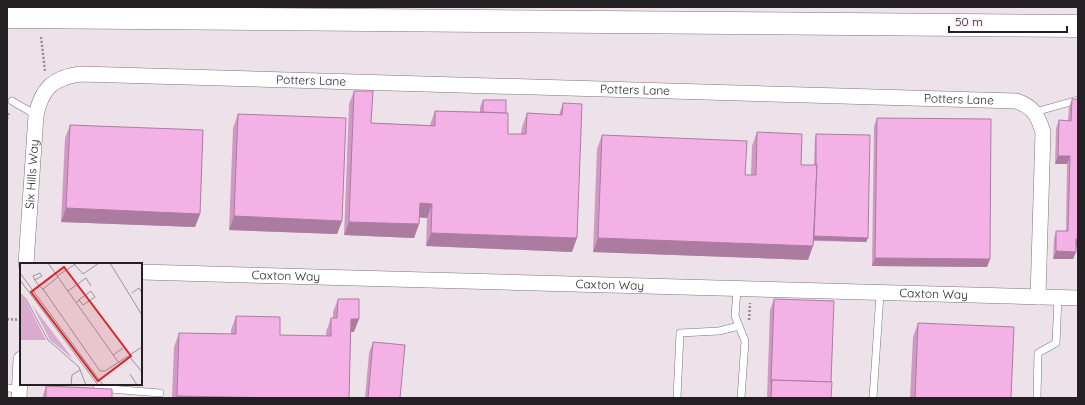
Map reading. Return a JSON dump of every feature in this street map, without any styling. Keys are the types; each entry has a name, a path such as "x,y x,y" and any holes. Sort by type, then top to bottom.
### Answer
{"highway":[{"path":"7,17 1078,26"}],"street":[{"name":"Potters Lane","path":"48,88 56,81 68,76 80,74 1016,101 1026,104 1035,112"},
{"name":"Six Hills Way","path":"26,263 36,115 42,95 48,88"},
{"path":"1035,112 1043,132 1038,298"},
{"name":"Caxton Way","path":"142,272 880,294 1078,298"},
{"path":"15,392 20,364"}],"lane":[{"path":"1035,112 1078,100"},
{"path":"12,101 36,115"},
{"path":"737,289 735,316 745,341 741,398"},
{"path":"873,398 880,294"},
{"path":"1037,398 1038,353 1056,343 1058,298"},
{"path":"677,398 680,333 719,331 739,326"},
{"path":"89,388 109,386 160,393"}],"path":[{"path":"41,37 48,88"},
{"path":"7,319 20,320"}],"building":[{"path":"354,91 373,91 371,123 435,126 435,111 508,113 508,134 526,134 527,113 562,115 563,103 582,104 577,238 431,233 432,204 420,203 419,224 349,222"},
{"path":"1072,99 1078,99 1078,239 1076,239 1076,252 1056,251 1056,231 1068,231 1070,156 1058,156 1059,120 1071,121"},
{"path":"483,100 506,100 506,113 483,112"},
{"path":"238,114 346,118 342,221 234,216"},
{"path":"877,118 991,119 990,259 875,258"},
{"path":"70,125 203,130 200,214 66,208"},
{"path":"757,132 802,134 801,165 817,165 813,246 598,238 602,135 747,141 745,175 756,175"},
{"path":"816,134 870,135 868,238 814,236 817,165"},
{"path":"338,299 359,299 359,319 351,319 349,398 177,396 179,333 236,334 236,316 280,317 280,335 331,336 331,318 337,318"},
{"path":"774,299 834,301 831,382 772,380 771,383"},
{"path":"918,323 1014,327 1011,398 915,398"},
{"path":"373,342 405,345 400,398 368,398"},
{"path":"772,380 832,382 831,398 771,398"},
{"path":"46,386 112,389 112,398 46,398"}]}
